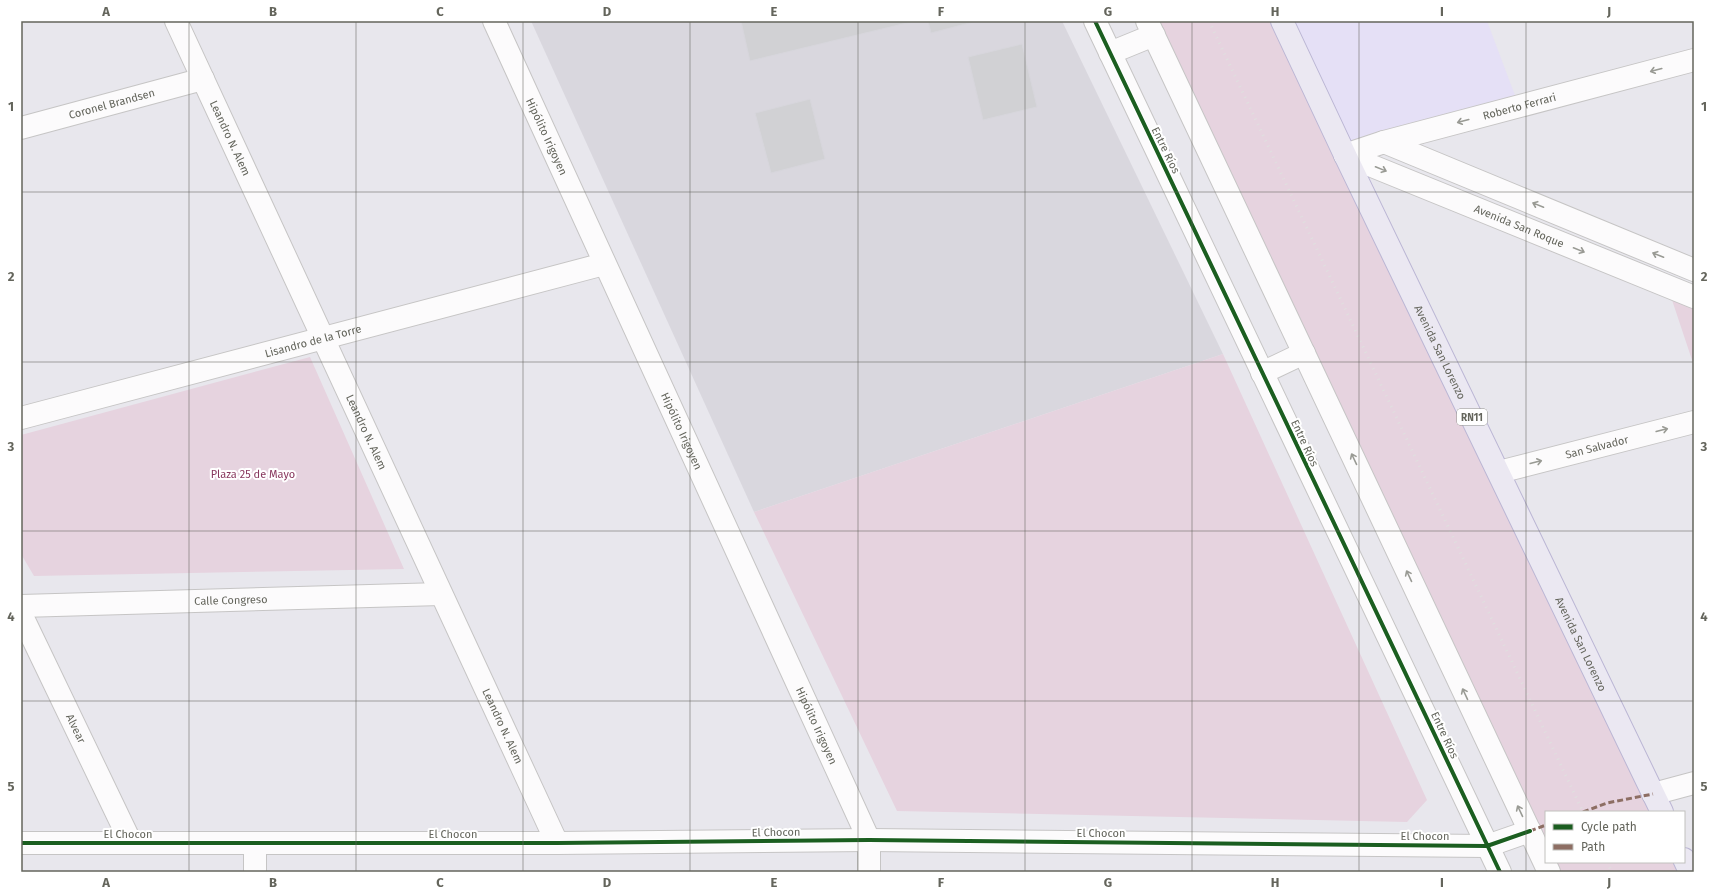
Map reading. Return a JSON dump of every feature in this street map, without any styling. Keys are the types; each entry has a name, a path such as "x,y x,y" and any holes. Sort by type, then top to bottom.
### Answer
{"main road":[{"name":"Avenida San Lorenzo","path":"1282,21 1657,803"},
{"path":"1685,861 1690,872"}],"street":[{"name":"Leandro N. Alem","path":"176,21 557,843"},
{"name":"Hipólito Irigoyen","path":"494,21 869,840"},
{"name":"Entre Ríos","path":"1095,21 1500,872"},
{"path":"1110,53 1150,28 1549,872"},
{"name":"Roberto Ferrari","path":"1345,154 1384,142 1694,60"},
{"name":"Coronel Brandsen","path":"21,128 203,79"},
{"path":"1384,142 1694,270"},
{"name":"Avenida San Roque","path":"1345,154 1694,297"},
{"name":"Lisandro de la Torre","path":"21,418 604,264"},
{"path":"1262,373 1304,353"},
{"name":"San Salvador","path":"1499,472 1694,422"},
{"name":"Calle Congreso","path":"21,606 442,594"},
{"name":"Alvear","path":"21,614 131,843"},
{"path":"1657,803 1694,783"},
{"name":"El Chocon","path":"21,843 557,843 869,840 1487,846 1530,831"},
{"path":"869,840 869,872"},
{"path":"255,843 255,872"}],"shaded area":[{"path":"531,21 1062,21 1223,354 754,512"},
{"path":"1281,21 1487,21 1519,106 1345,155"}],"green space":[{"path":"1147,21 1282,21 1662,811 1545,811 1545,863 1685,863 1690,872 1549,872"},
{"path":"1671,297 1694,306 1694,366"},
{"path":"1223,354 1427,800 1407,822 897,811 754,512"},
{"name":"Plaza 25 de Mayo","path":"310,357 404,569 34,576 21,554 21,435"}],"building":[{"path":"741,21 915,21 750,61"},
{"path":"928,21 977,21 931,33"},
{"path":"1022,44 1037,107 983,120 968,57"},
{"path":"810,99 825,159 771,173 755,113"}],"railway":[{"path":"1209,21 1583,811"},
{"path":"1608,863 1612,872"}],"marked path":[{"path":"1586,811 1607,803 1653,794"},
{"path":"1530,831 1545,825"}],"cycle path":[{"path":"1095,21 1500,872"},
{"path":"21,843 557,843 869,840 1487,846 1530,831"}]}
